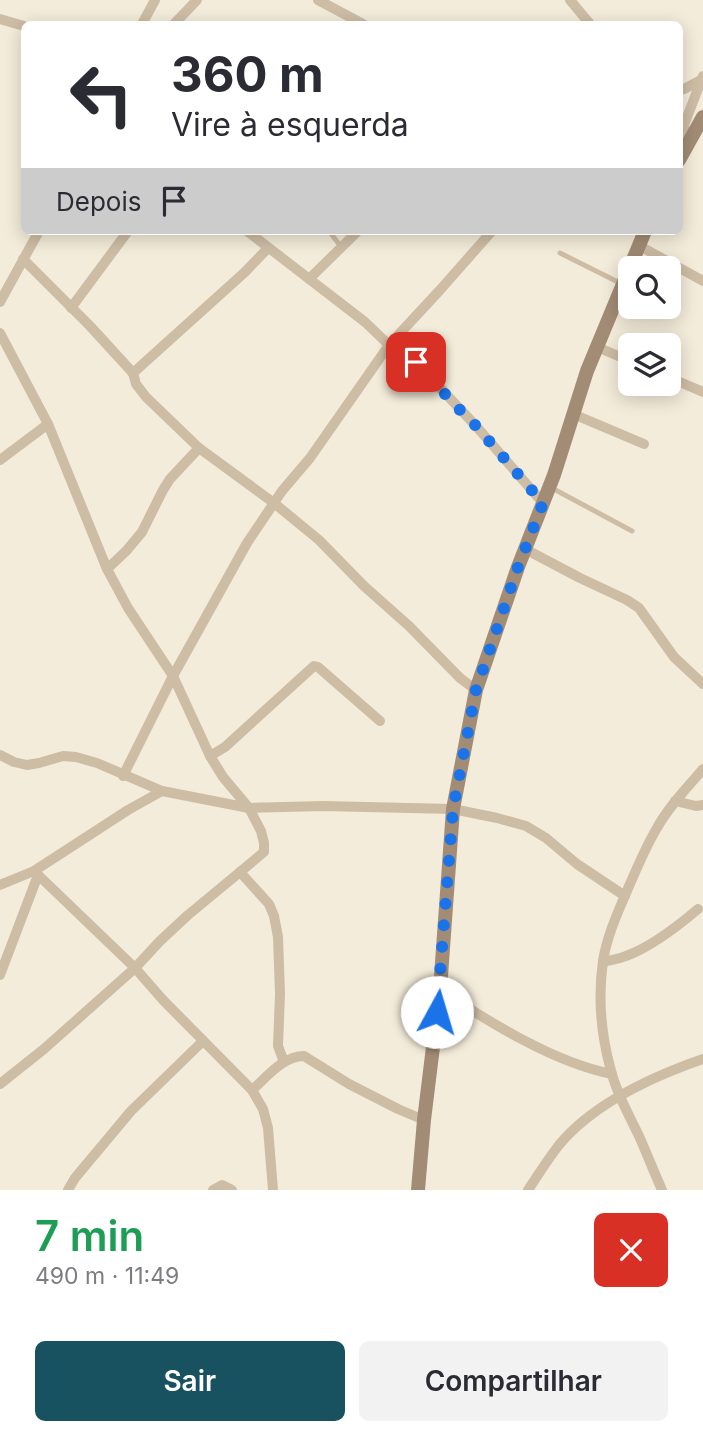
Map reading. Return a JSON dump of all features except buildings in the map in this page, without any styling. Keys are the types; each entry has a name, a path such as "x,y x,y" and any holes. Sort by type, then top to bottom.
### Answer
{"street":[{"path":"144,21 155,0"},
{"path":"177,21 197,0"},
{"path":"318,0 357,21"},
{"path":"570,0 588,21"},
{"path":"0,19 21,25"},
{"path":"683,89 703,78"},
{"path":"688,142 684,125 703,78"},
{"path":"683,152 703,117"},
{"path":"0,302 37,235"},
{"path":"71,308 125,235"},
{"path":"252,235 391,342 476,426 543,503"},
{"path":"309,279 354,235"},
{"path":"123,776 173,676 247,543 274,503 310,458 391,342 488,235"},
{"path":"633,256 643,235"},
{"path":"638,245 703,281"},
{"path":"133,373 268,248"},
{"path":"23,259 133,373 136,384 146,397 200,449 319,540 364,586 409,625 460,678 476,690"},
{"path":"418,1190 440,990 453,809 476,690 618,294"},
{"path":"0,1084 44,1049 135,968 188,915 264,852 261,831 249,808 223,777 210,756 173,676 128,608 107,569 48,424 1,338"},
{"path":"597,347 618,356"},
{"path":"681,383 703,392"},
{"path":"573,414 645,444"},
{"path":"0,460 48,424"},
{"path":"107,569 142,531 170,479 200,449"},
{"path":"525,549 639,608 674,657 703,684"},
{"path":"210,756 225,747 314,666 380,721"},
{"path":"0,755 27,765 63,756 76,757 97,763 162,791 249,808 323,806 453,809 526,826 625,896"},
{"path":"662,1190 612,1074 604,1038 601,999 603,962 611,932 642,855 675,801 703,769"},
{"path":"0,885 36,873 128,810 162,791"},
{"path":"675,801 703,806"},
{"path":"240,872 269,904 274,916 278,936 280,994 278,1046 284,1062"},
{"path":"36,873 135,968 252,1090 263,1109 268,1128 273,1190"},
{"path":"0,975 36,873"},
{"path":"603,962 639,950 698,909"},
{"path":"440,990 528,1042 592,1070 612,1074"},
{"path":"68,1190 131,1111 203,1041"},
{"path":"252,1090 284,1062 296,1056 304,1056 349,1084 424,1120"},
{"path":"528,1190 559,1144 604,1106 656,1078 703,1059"},
{"path":"213,1190 222,1185 232,1190"}],"lane":[{"path":"332,235 342,248"},
{"path":"559,253 618,282"},
{"path":"550,487 632,531"}],"route":[{"path":"416,362 543,503 476,690 453,809 437,1012"}]}
